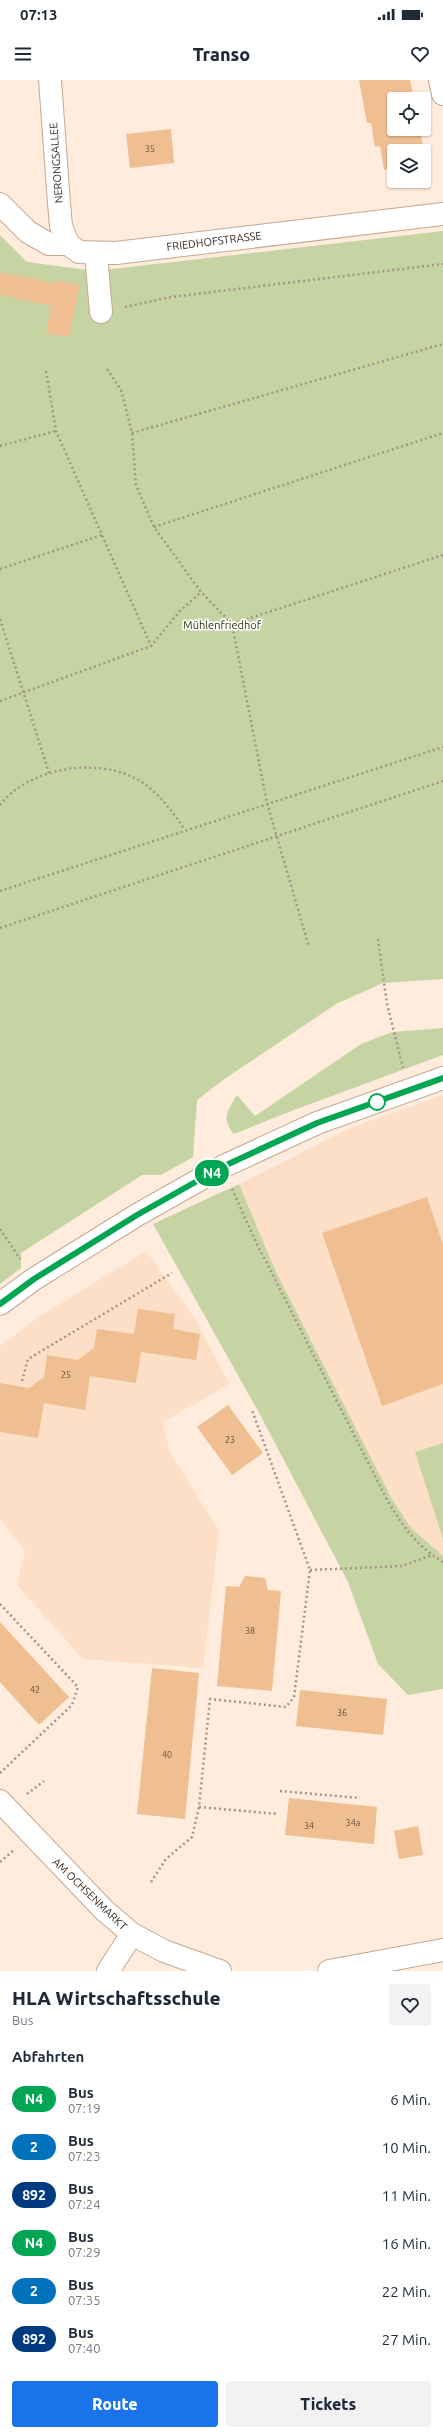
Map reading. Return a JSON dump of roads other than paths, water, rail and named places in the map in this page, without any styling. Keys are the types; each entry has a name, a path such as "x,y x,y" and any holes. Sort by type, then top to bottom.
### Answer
{"street":[{"name":"NERONGSALLEE","path":"50,80 58,203 61,226 68,244"},
{"path":"440,80 443,94"},
{"name":"FRIEDHOFSTRASSE","path":"0,204 28,232 49,244 68,244 79,252 96,253 123,252 443,214"},
{"path":"96,253 101,312"},
{"path":"0,1304 34,1279 137,1215 222,1167 317,1123 443,1078"},
{"name":"AM OCHSENMARKT","path":"0,1801 104,1910 132,1934 164,1952 220,1971"},
{"path":"108,1971 132,1934"},
{"path":"329,1971 401,1965 443,1950"}],"park label":[{"name":"Mühlenfriedhof","path":"222,625"}]}
